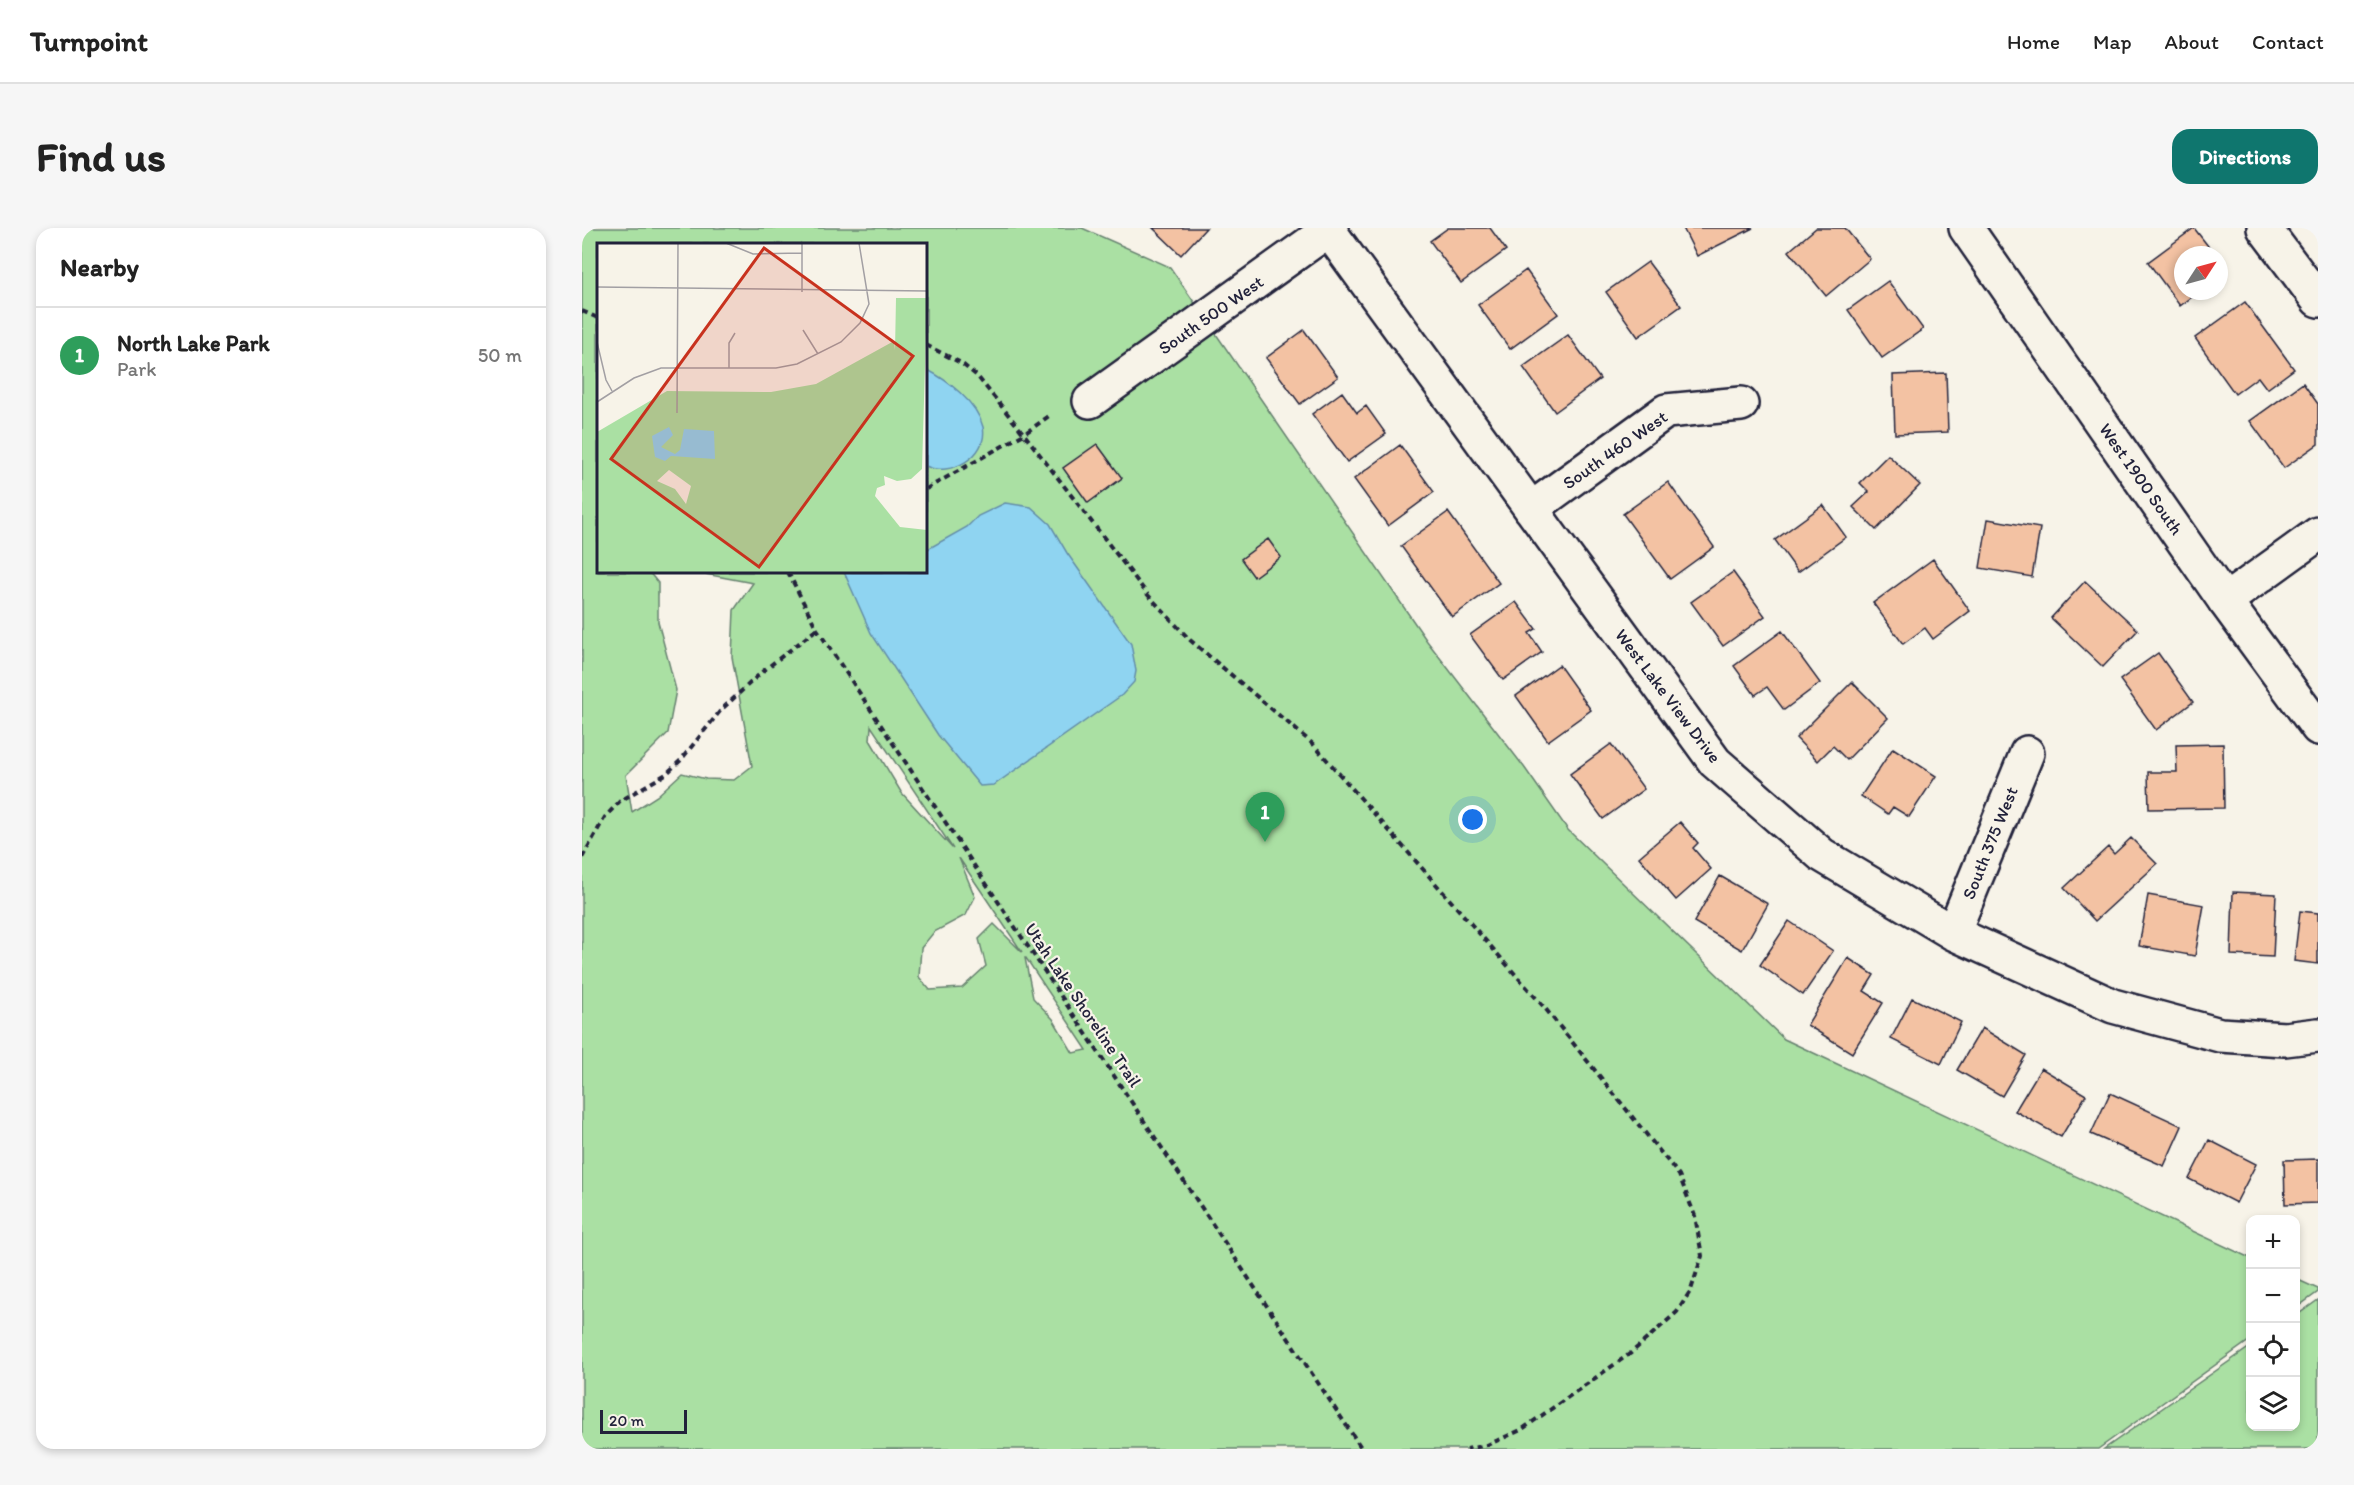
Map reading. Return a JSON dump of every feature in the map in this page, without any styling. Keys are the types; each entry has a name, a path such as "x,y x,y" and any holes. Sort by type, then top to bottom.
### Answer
{"street":[{"name":"West 1900 South","path":"1966,228 2225,601 2318,728"},
{"path":"2264,228 2318,300"},
{"name":"South 500 West","path":"1090,401 1329,229"},
{"name":"West Lake View Drive","path":"1329,229 1715,762 1822,855 1953,933 2113,1006 2220,1035 2285,1039 2318,1035"},
{"name":"South 460 West","path":"1531,509 1666,411 1742,404"},
{"path":"2225,601 2318,534"},
{"name":"South 375 West","path":"1953,933 2026,753"}],"path":[{"path":"582,311 597,318"},
{"path":"927,346 961,363 977,376 1148,595 1190,640 1313,744 1544,1007 1678,1175 1695,1216 1702,1256 1690,1290 1677,1312 1631,1353 1521,1430 1487,1445 1467,1449"},
{"path":"927,488 1024,434 1049,416"},
{"name":"Utah Lake Shoreline Trail","path":"790,573 817,628 1362,1449"},
{"path":"582,858 605,817 620,801 666,774 680,761 721,710 763,671 817,628"}],"green space":[{"path":"582,228 1082,228 1170,267 1427,641 1524,767 1568,830 1784,1039 2246,1256 2246,1343 2098,1449 582,1449","holes":["871,726 953,849 901,792 870,740","959,858 1022,952 994,924 979,939 986,966 962,988 930,990 919,977 921,948 934,932 966,915 975,897","1026,958 1087,1050 1073,1053 1053,1019 1033,998"]},
{"path":"2300,1281 2318,1289 2318,1292 2300,1305"},
{"path":"2318,1300 2318,1449 2104,1449 2246,1350 2246,1431 2300,1431 2300,1313"}],"water":[{"path":"927,370 943,379 968,401 975,409 983,427 980,447 974,455 956,467 935,469 927,466"},
{"path":"1005,503 1031,507 1050,524 1067,553 1131,644 1136,671 1134,682 1122,695 994,785 980,786 938,735 871,633 844,573 927,573 927,549 967,527 978,516"}],"building":[{"path":"1153,228 1206,228 1181,255"},
{"path":"1448,228 1490,228 1506,250 1461,283 1430,241"},
{"path":"1683,228 1753,228 1697,256"},
{"path":"1816,228 1845,228 1870,259 1826,296 1789,251"},
{"path":"2194,228 2208,246 2174,246 2174,298 2148,262"},
{"path":"1648,262 1681,306 1638,337 1606,292"},
{"path":"1526,270 1558,314 1510,349 1478,305"},
{"path":"1888,281 1923,329 1882,358 1848,310"},
{"path":"2176,300 2188,300 2180,306"},
{"path":"2245,302 2294,369 2267,389 2258,377 2235,394 2195,338"},
{"path":"1304,330 1338,377 1300,404 1266,358"},
{"path":"1568,335 1600,379 1555,412 1523,367"},
{"path":"1946,373 1948,432 1895,434 1893,375"},
{"path":"2303,383 2318,404 2318,444 2284,468 2250,421"},
{"path":"1342,392 1357,413 1366,406 1386,434 1347,462 1312,414"},
{"path":"1097,444 1122,478 1088,503 1063,468"},
{"path":"1400,445 1434,492 1388,526 1354,479"},
{"path":"1888,455 1920,485 1876,530 1853,507 1869,492 1860,483"},
{"path":"1668,482 1714,547 1670,579 1623,514"},
{"path":"1823,505 1846,537 1798,572 1775,540"},
{"path":"1448,512 1499,583 1452,617 1401,546"},
{"path":"1988,519 2040,528 2032,577 1980,568"},
{"path":"1268,539 1281,557 1254,577 1241,559"},
{"path":"1933,559 1970,611 1933,639 1925,628 1903,644 1873,603"},
{"path":"1733,572 1765,616 1723,646 1691,602"},
{"path":"2085,581 2138,630 2103,667 2051,618"},
{"path":"1516,602 1536,629 1529,633 1542,652 1503,680 1470,635"},
{"path":"1782,631 1820,683 1784,710 1767,687 1755,695 1734,666"},
{"path":"2158,653 2193,702 2156,730 2120,680"},
{"path":"1559,665 1591,710 1548,741 1516,696"},
{"path":"1852,682 1888,718 1847,760 1833,746 1818,761 1796,738"},
{"path":"1611,744 1644,789 1603,819 1570,774"},
{"path":"2223,744 2224,808 2149,809 2148,772 2177,772 2176,745"},
{"path":"1893,748 1936,776 1909,817 1893,807 1888,814 1861,796"},
{"path":"1680,822 1698,843 1693,848 1711,869 1676,900 1639,857"},
{"path":"2131,838 2157,864 2095,921 2064,888 2108,847 2114,854"},
{"path":"1720,876 1768,904 1742,950 1694,922"},
{"path":"2233,892 2276,894 2273,957 2231,955"},
{"path":"2148,895 2204,905 2195,956 2139,946"},
{"path":"2300,911 2318,913 2318,964 2294,961"},
{"path":"1789,921 1833,951 1803,995 1760,965"},
{"path":"1848,958 1874,975 1864,991 1883,1003 1852,1053 1807,1025"},
{"path":"1912,998 1961,1022 1941,1064 1891,1039"},
{"path":"1982,1028 2026,1055 2002,1096 1957,1070"},
{"path":"2041,1068 2086,1095 2061,1137 2015,1111"},
{"path":"2110,1093 2182,1126 2164,1166 2091,1134"},
{"path":"2209,1140 2256,1164 2236,1203 2189,1179"},
{"path":"2318,1159 2318,1203 2285,1204 2284,1160"}],"place":[{"name":"North Lake Park","path":"1265,842"}]}
